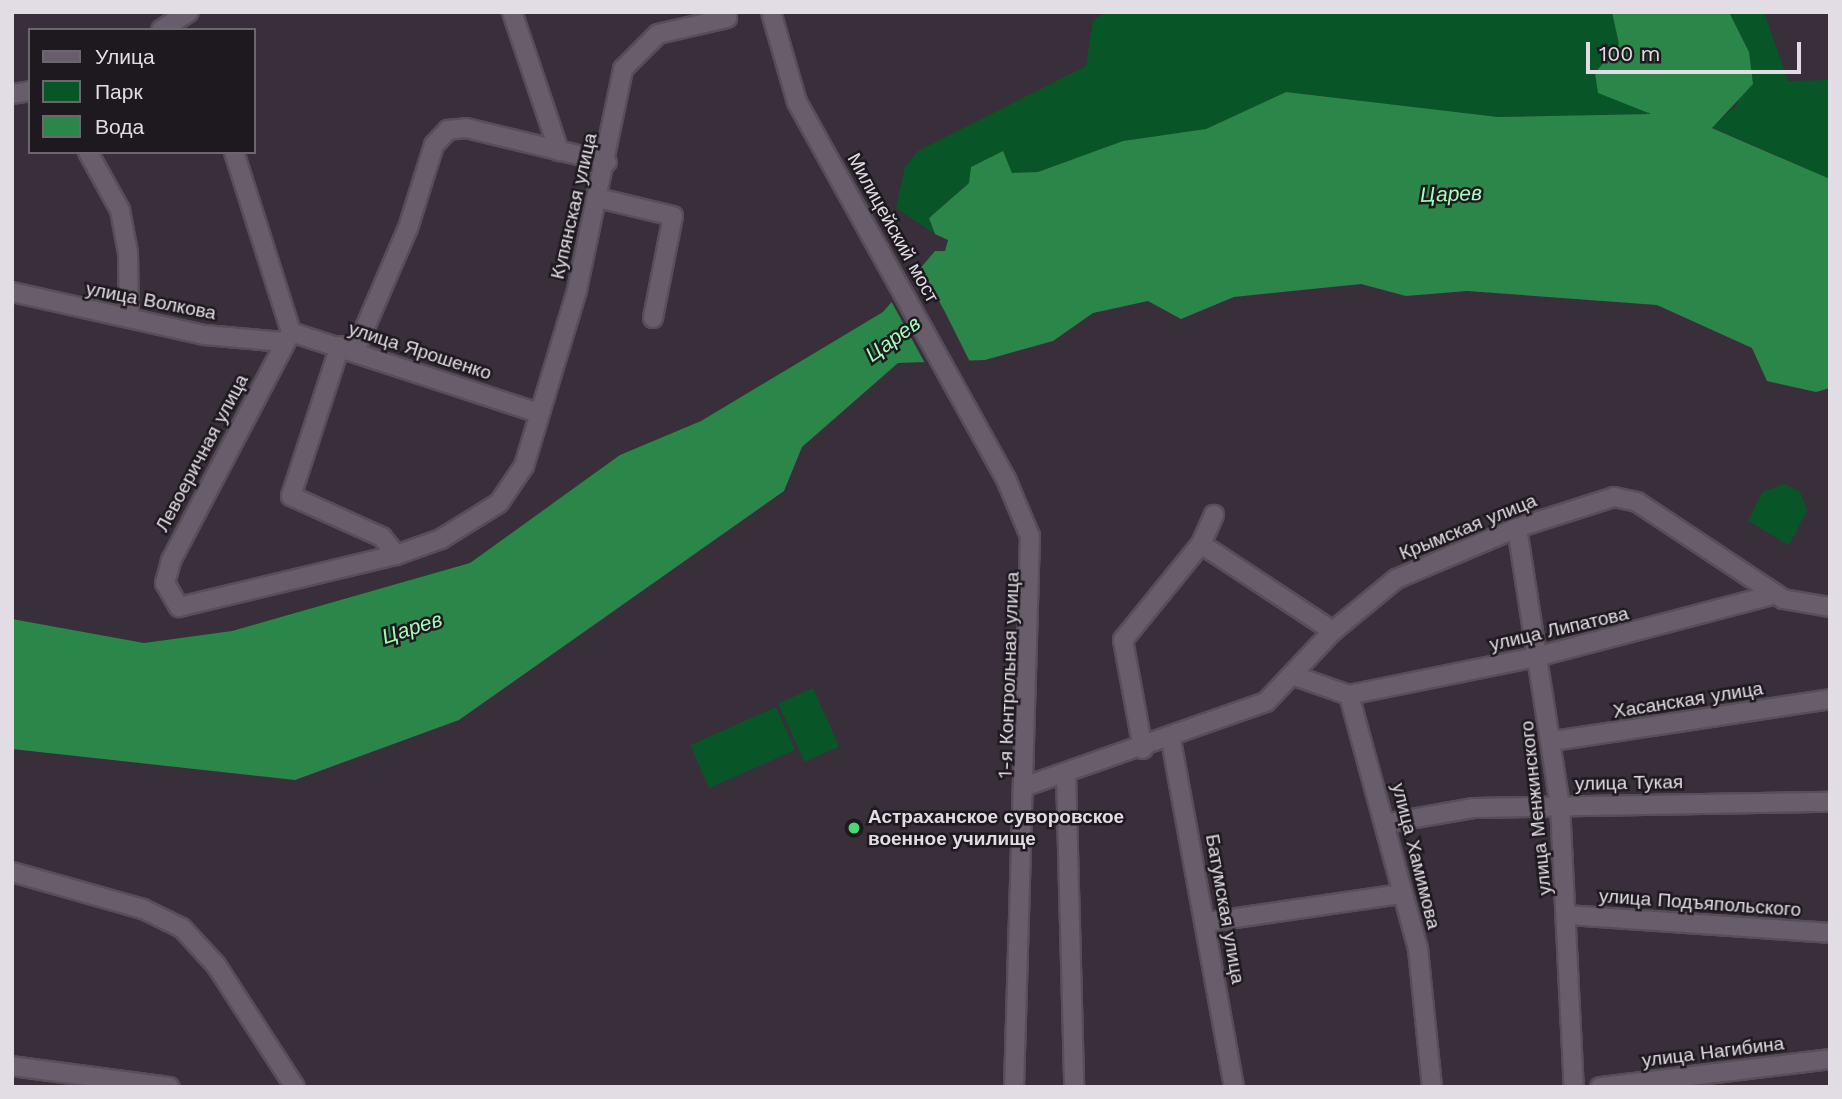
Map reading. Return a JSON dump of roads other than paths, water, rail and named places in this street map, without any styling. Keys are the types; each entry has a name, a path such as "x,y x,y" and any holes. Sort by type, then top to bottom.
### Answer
{"street":[{"path":"512,12 559,151"},
{"name":"Милицейский мост","path":"771,12 787,79 1006,479"},
{"name":"Купянская улица","path":"524,466 536,412 577,290 630,57 658,34 727,18"},
{"path":"166,28 187,20"},
{"path":"396,555 382,537 291,496 347,349 408,228 434,145 448,130 607,162"},
{"path":"89,154 120,210 128,253 129,318"},
{"path":"235,154 249,194 287,337"},
{"path":"598,198 673,216 653,318"},
{"name":"улица Волкова","path":"12,292 129,318 287,337"},
{"name":"улица Ярошенко","path":"287,337 347,349 536,412"},
{"name":"Левоеричная улица","path":"287,337 185,526 165,583 169,599 179,607 209,602 396,555 441,539 499,503 524,466"},
{"name":"1-я Контрольная улица","path":"1006,479 1034,557 1013,1087"},
{"name":"Крымская улица","path":"1026,786 1171,740 1266,702 1295,676 1333,631 1396,579 1517,528 1625,498 1776,594 1800,606 1830,607"},
{"path":"1143,749 1123,640 1201,544 1214,515"},
{"name":"улица Менжинского","path":"1517,528 1536,657 1553,741 1560,805 1574,1087"},
{"path":"1201,544 1333,631"},
{"name":"улица Липатова","path":"1349,695 1536,657 1776,594"},
{"path":"1295,676 1349,695"},
{"name":"улица Хамимова","path":"1349,695 1388,822 1401,894 1418,949 1431,1087"},
{"name":"Хасанская улица","path":"1553,741 1830,699"},
{"name":"Батумская улица","path":"1171,740 1208,922 1234,1087"},
{"path":"1066,773 1074,1087"},
{"name":"улица Тукая","path":"1388,822 1473,808 1830,802"},
{"path":"12,872 143,909 182,928 216,965 295,1087"},
{"path":"1208,922 1401,894"},
{"name":"улица Подъяпольского","path":"1567,915 1830,933"},
{"name":"улица Нагибина","path":"1601,1087 1830,1059"},
{"path":"12,1066 170,1087"},
{"path":"1431,1087 1442,1087"}],"water":[{"name":"Царев","path":"1612,12 1729,12 1749,52 1753,84 1712,128 1830,179 1830,388 1816,392 1767,381 1752,348 1657,305 1467,291 1406,296 1361,284 1234,297 1181,319 1148,301 1093,313 1053,341 985,360 898,363 802,447 784,491 459,720 295,780 12,749 12,619 144,643 232,631 470,563 620,455 701,421 883,312 935,251 945,251 948,240 935,234 929,218 969,183 971,167 1003,151 1012,173 1038,172 1123,141 1206,129 1286,92 1498,117 1651,114 1598,93 1595,73 1619,44"}],"place":[{"name":"Астраханское суворовское военное училище","path":"854,828"}]}
